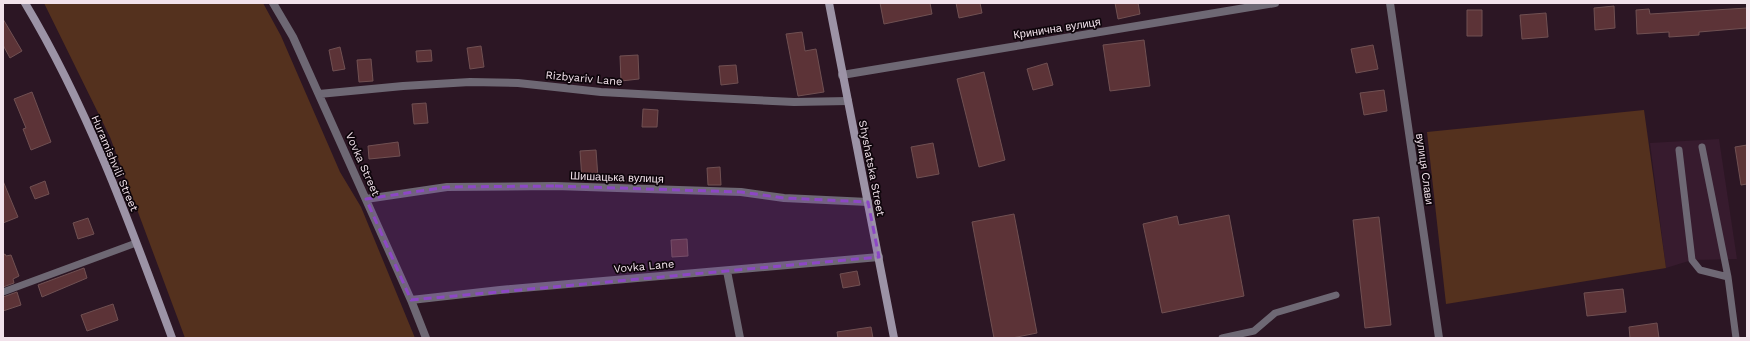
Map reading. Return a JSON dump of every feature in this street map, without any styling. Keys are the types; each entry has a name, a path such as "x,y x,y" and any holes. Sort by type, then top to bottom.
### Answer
{"main road":[{"name":"Huramishvili Street","path":"25,3 70,86 136,243 172,338"},
{"name":"Shyshatska Street","path":"829,3 894,338"}],"street":[{"name":"Vovka Street","path":"273,3 293,37 411,300 426,338"},
{"name":"Кринична вулиця","path":"842,75 1275,3"},
{"name":"вулиця Слави","path":"1393,4 1438,338"},
{"name":"Rizbyariv Lane","path":"319,94 403,86 470,82 511,83 601,92 686,97 794,102 848,101"},
{"name":"Шишацька вулиця","path":"366,199 447,187 555,186 741,192 784,198 868,202"},
{"name":"Vovka Lane","path":"411,300 508,289 879,257"},
{"path":"727,271 740,338"}],"lane":[{"path":"1702,147 1728,278 1736,338"},
{"path":"1679,150 1692,260 1700,270 1728,278"},
{"path":"3,292 136,243"},
{"path":"1222,338 1254,331 1275,313 1336,295"}],"highlighted area":[{"path":"555,186 741,192 784,198 868,202 879,257 411,300 366,199 447,187"}],"shaded area":[{"path":"44,3 263,3 281,36 340,172 361,207 415,338 185,338 110,137"},
{"path":"1644,110 1666,268 1446,304 1427,132"},
{"path":"1719,139 1737,259 1692,260 1666,268 1650,143"}],"building":[{"path":"880,3 930,3 932,14 884,24"},
{"path":"956,3 980,3 982,13 959,18"},
{"path":"1115,3 1138,3 1140,14 1118,19"},
{"path":"1614,6 1615,28 1595,30 1594,8"},
{"path":"1747,8 1747,28 1699,32 1699,35 1669,37 1669,32 1637,34 1636,10 1649,9 1650,14"},
{"path":"1467,10 1482,10 1482,36 1467,36"},
{"path":"1546,13 1548,37 1522,39 1520,15"},
{"path":"3,19 22,51 10,58 3,45"},
{"path":"802,32 805,51 816,49 824,92 798,96 786,34"},
{"path":"1144,40 1150,86 1110,91 1103,45"},
{"path":"1373,45 1378,69 1356,73 1351,49"},
{"path":"481,46 484,67 470,69 467,48"},
{"path":"340,47 345,69 333,71 329,50"},
{"path":"431,50 432,61 417,62 416,51"},
{"path":"638,55 639,79 621,81 620,56"},
{"path":"371,59 373,81 359,82 357,60"},
{"path":"1047,63 1053,85 1033,90 1027,69"},
{"path":"736,65 738,83 721,85 719,66"},
{"path":"984,72 1005,160 979,167 957,79"},
{"path":"1384,90 1387,111 1364,115 1360,93"},
{"path":"32,92 51,142 31,150 23,129 26,128 14,99"},
{"path":"426,103 428,123 414,124 412,104"},
{"path":"643,109 658,110 657,127 642,127"},
{"path":"398,142 400,156 369,159 368,146"},
{"path":"933,143 939,174 917,178 911,147"},
{"path":"1747,145 1747,184 1741,185 1735,147"},
{"path":"596,150 598,178 582,179 580,151"},
{"path":"720,167 721,185 708,185 707,168"},
{"path":"3,181 18,217 3,223"},
{"path":"45,181 49,194 35,199 30,187"},
{"path":"1014,214 1037,333 1012,338 994,338 972,222"},
{"path":"1229,215 1244,296 1162,313 1143,224 1177,216 1179,225"},
{"path":"1379,217 1391,325 1365,328 1353,220"},
{"path":"88,218 94,234 78,239 73,223"},
{"path":"687,239 688,256 672,257 671,240"},
{"path":"5,254 6,256 11,255 19,276 13,279 14,283 3,287 3,255"},
{"path":"84,268 87,278 42,297 38,285"},
{"path":"857,271 860,285 843,288 840,274"},
{"path":"1623,289 1626,312 1587,316 1584,293"},
{"path":"17,292 21,305 3,311 3,297"},
{"path":"113,304 118,320 87,331 81,315"},
{"path":"1657,323 1659,338 1630,338 1629,327"},
{"path":"871,327 873,338 838,338 837,332"}]}
